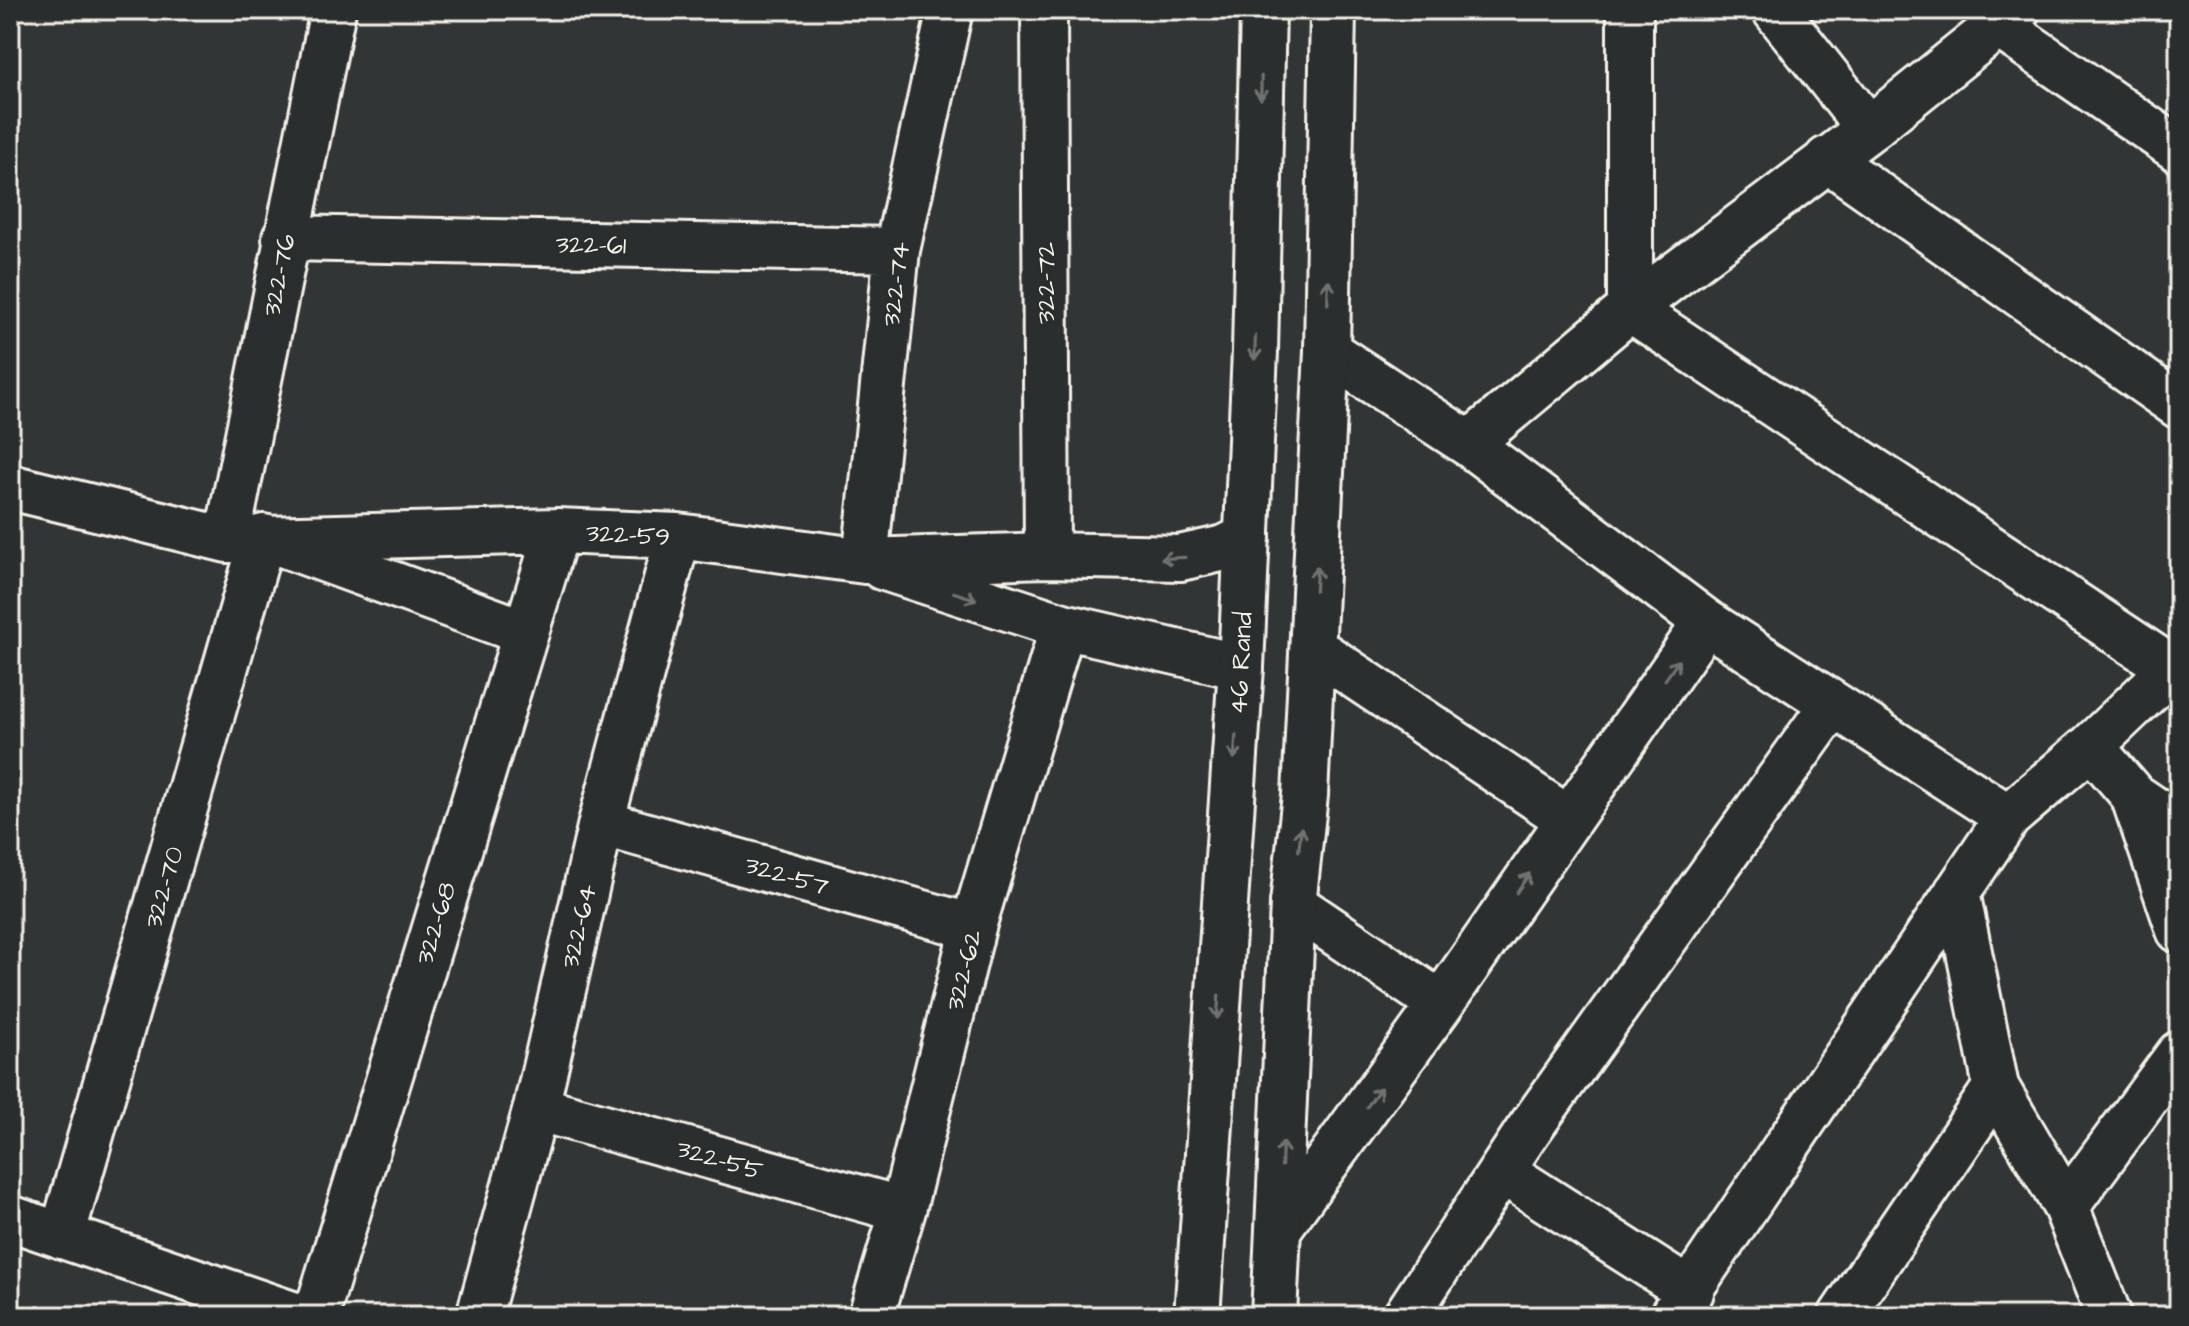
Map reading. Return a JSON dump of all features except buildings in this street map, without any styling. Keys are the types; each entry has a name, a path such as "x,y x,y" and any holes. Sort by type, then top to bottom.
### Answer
{"street":[{"name":"322-76","path":"245,538 285,238 333,10"},
{"name":"322-74","path":"865,561 897,250 950,10"},
{"name":"322-72","path":"1044,10 1047,555"},
{"name":"46 Rand","path":"1197,1316 1241,667 1263,10"},
{"path":"1274,1316 1293,904 1305,795 1327,351 1333,10"},
{"path":"1630,10 1630,309"},
{"path":"1775,10 1869,129"},
{"path":"1469,444 1630,309 1869,129 2007,18 2179,150"},
{"path":"1827,159 2179,406"},
{"name":"322-61","path":"285,238 897,250"},
{"path":"1502,1171 1682,1304 2008,817 2091,746 2175,665 1630,309"},
{"path":"1327,351 1469,444 1706,622 2008,817"},
{"name":"322-59","path":"10,487 245,538 557,531 678,536 865,561 1047,555 1180,558 1225,548 1247,537"},
{"name":"322-68","path":"316,1316 557,531"},
{"name":"322-64","path":"479,1316 536,1108 601,823 678,536"},
{"path":"245,538 524,632"},
{"name":"322-70","path":"62,1236 245,538"},
{"path":"865,561 1063,626 1241,667"},
{"path":"1279,1228 1441,1004 1567,818 1706,622"},
{"name":"322-62","path":"871,1316 903,1210 973,927 1063,626"},
{"path":"1313,648 1567,818"},
{"path":"1406,1316 1502,1171 1832,705"},
{"path":"2091,746 2133,795 2179,826"},
{"path":"2133,795 2179,930"},
{"name":"322-57","path":"601,823 973,927"},
{"path":"1957,892 1996,1087 2066,1207 2109,1316"},
{"path":"1293,904 1441,1004"},
{"path":"2066,1207 2179,1054"},
{"path":"1853,1310 1996,1087"},
{"name":"322-55","path":"536,1108 903,1210"},
{"path":"10,1218 298,1316"}]}
